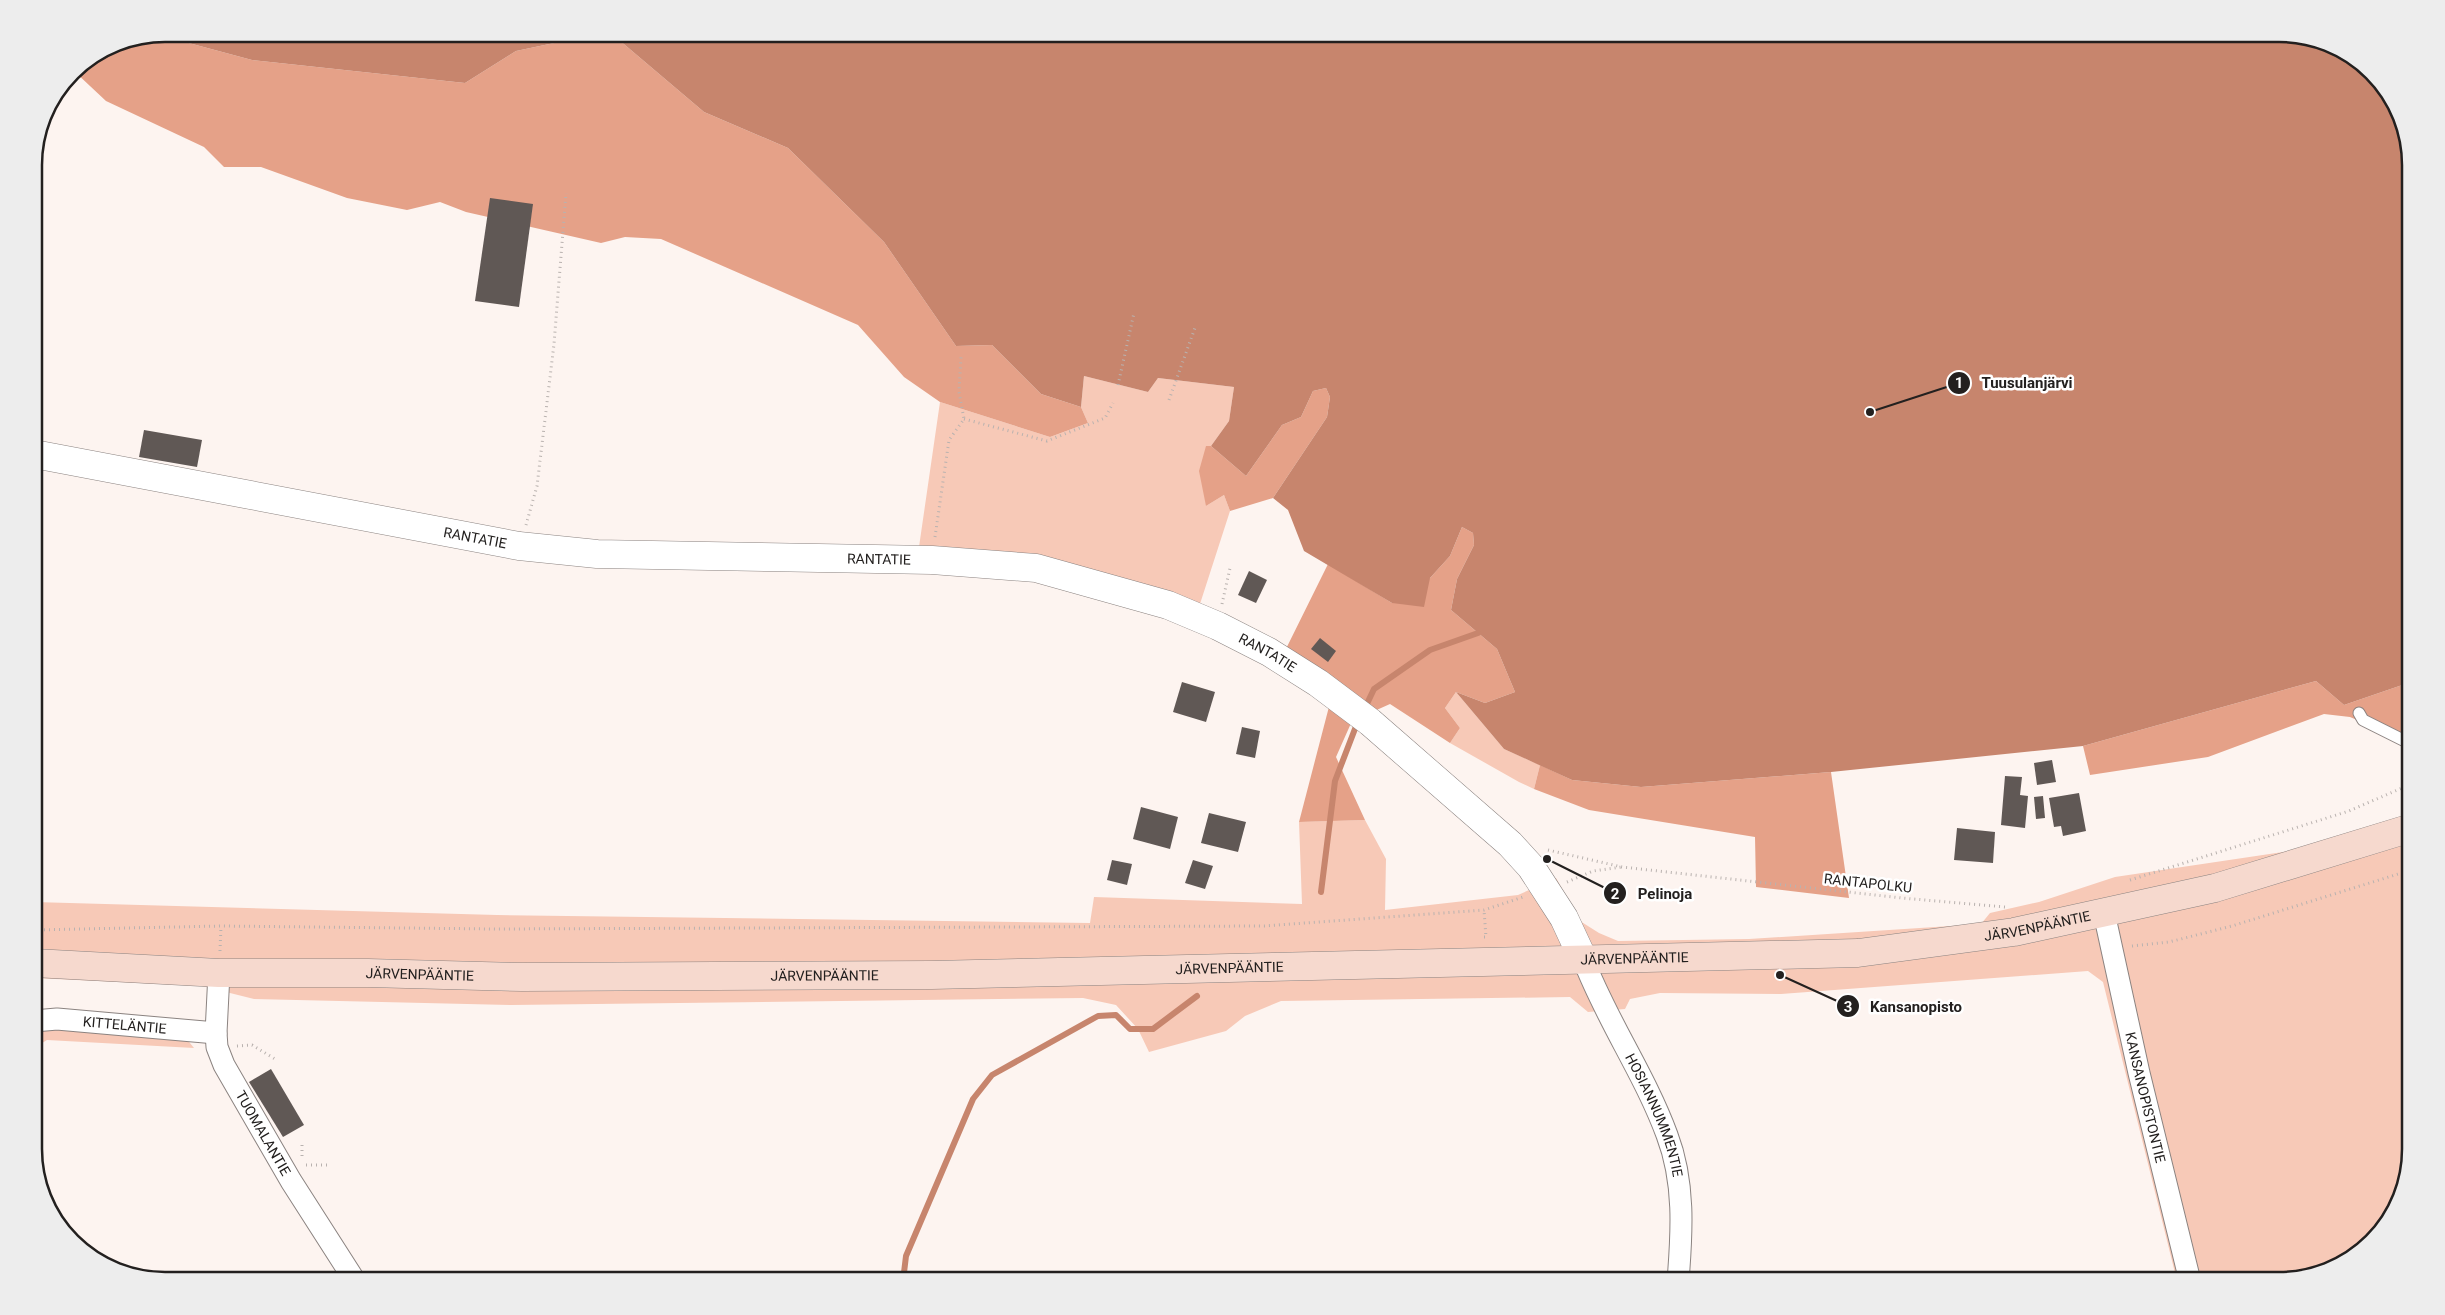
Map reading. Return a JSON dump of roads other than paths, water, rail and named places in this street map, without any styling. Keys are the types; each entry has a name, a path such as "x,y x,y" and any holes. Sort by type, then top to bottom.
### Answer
{"main road":[{"name":"JÄRVENPÄÄNTIE","path":"43,963 219,973 522,976 922,975 1584,961 1858,953 2014,932 2215,888 2402,831"}],"street":[{"name":"RANTATIE","path":"43,456 519,546 597,554 932,560 1036,568 1168,605 1218,626 1269,652 1339,698 1370,722 1510,844 1531,867 1548,890 1564,918 1584,961"},
{"name":"KANSANOPISTONTIE","path":"2104,912 2139,1073 2188,1272"},
{"name":"HOSIANNUMMENTIE","path":"1584,961 1596,992 1630,1054 1663,1126 1672,1151 1681,1195 1682,1231 1679,1272"},
{"name":"TUOMALANTIE","path":"219,973 216,1040 224,1065 286,1173 348,1272"},
{"name":"KITTELÄNTIE","path":"43,1020 57,1019 216,1040"}],"lane":[{"path":"2360,713 2364,720 2402,739"}],"waterway":[{"path":"1364,710 1374,689 1430,650 1478,633"},
{"path":"1321,892 1335,781 1358,721"},
{"path":"904,1272 906,1256 973,1099 992,1075 1098,1016 1116,1015 1130,1029 1153,1029 1197,996"}],"place":[{"name":"Tuusulanjärvi","path":"1870,412"},
{"name":"Pelinoja","path":"1547,859"},
{"name":"Kansanopisto","path":"1780,975"}]}
